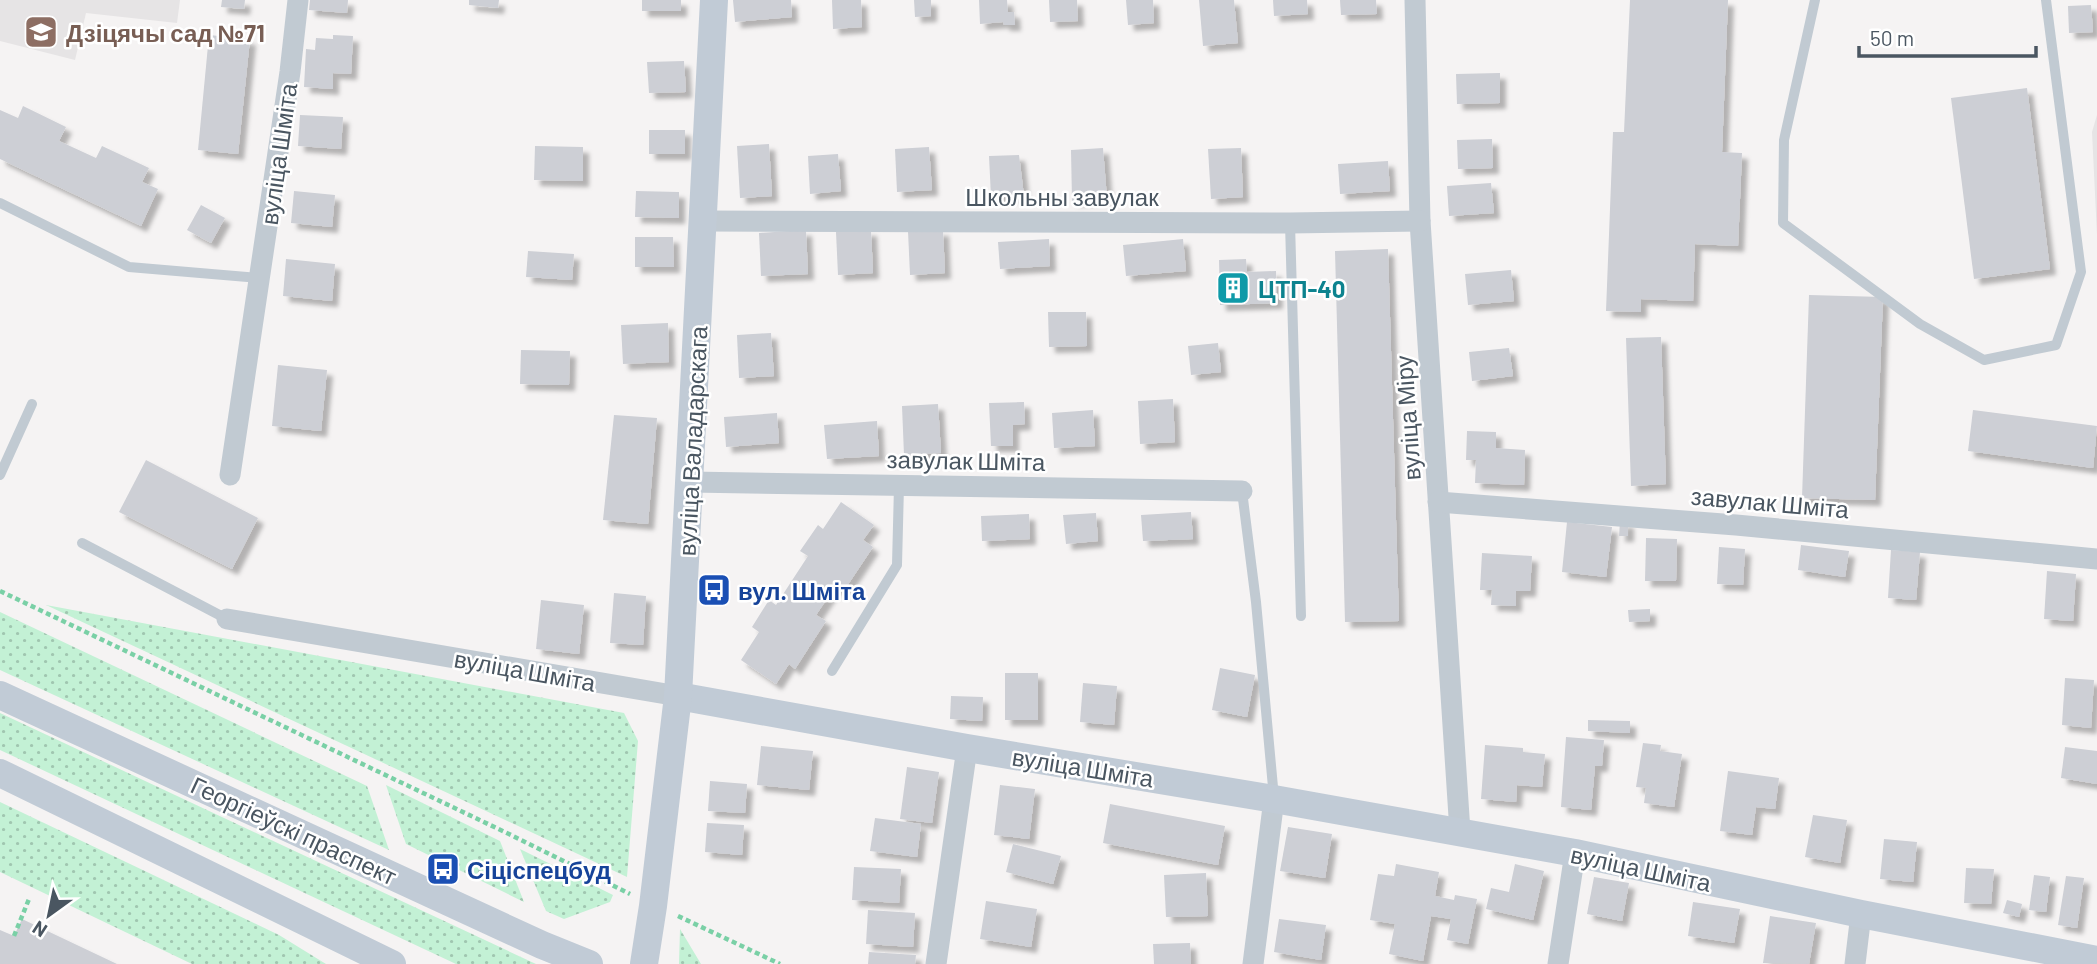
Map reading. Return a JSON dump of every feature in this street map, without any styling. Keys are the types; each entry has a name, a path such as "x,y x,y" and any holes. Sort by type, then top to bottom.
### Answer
{"main road":[{"name":"вуліца Валадарскага","path":"644,964 678,696 714,0"},
{"name":"Георгіеўскі праспект","path":"0,695 542,945 589,964"},
{"name":"вуліца Шміта","path":"678,696 1575,853 1861,914 2097,960"},
{"path":"0,773 392,964"}],"street":[{"name":"вуліца Шміта","path":"230,475 299,0"},
{"name":"вуліца Міру","path":"1415,0 1420,221 1460,832"},
{"name":"Школьны завулак","path":"703,221 1420,221"},
{"name":"завулак Шміта","path":"690,482 1242,491"},
{"name":"завулак Шміта","path":"1438,502 1735,525 2097,559"},
{"name":"вуліца Шміта","path":"227,618 678,696"},
{"path":"936,964 967,748"},
{"path":"1253,964 1274,799"},
{"path":"1558,964 1575,853"},
{"path":"1854,964 1861,914"}],"lane":[{"path":"1815,0 1784,140 1783,222 1920,324 1984,360 2056,345 2081,272 2046,0"},
{"path":"0,203 129,267 260,278"},
{"path":"1290,223 1301,616"},
{"path":"0,475 32,404"},
{"path":"832,671 897,565 899,486"},
{"path":"1242,491 1256,602 1274,799"},
{"name":"вуліца Шміта","path":"82,543 227,618"}],"path":[{"path":"0,591 627,893"},
{"path":"14,936 29,899"},
{"path":"678,916 780,964"}],"shaded area":[{"name":"Дзіцячы сад №71","path":"0,0 180,0 177,23 86,13 75,60 0,41"},
{"path":"2097,115 2097,235 2092,132"}],"green space":[{"path":"46,605 624,713 638,741 627,877"},
{"path":"0,612 367,786 389,850 0,670"},
{"path":"0,713 536,964 456,964 0,750"},
{"path":"386,785 500,841 524,902 406,844"},
{"path":"0,802 279,935 326,964 192,964 0,872"},
{"path":"520,849 613,895 610,902 564,919 546,911"},
{"path":"680,929 701,964 679,964"}],"building":[{"path":"222,0 245,0 244,9 221,7"},
{"path":"310,0 348,0 347,13 309,10"},
{"path":"469,0 499,0 498,8 469,5"},
{"path":"642,0 681,0 681,11 642,11"},
{"path":"733,0 791,0 792,17 735,22"},
{"path":"832,0 861,0 862,27 833,29"},
{"path":"914,0 931,0 931,16 915,17"},
{"path":"979,0 1007,0 1008,12 1014,12 1015,25 1004,25 1003,22 980,24"},
{"path":"1049,0 1077,0 1078,21 1050,22"},
{"path":"1126,0 1153,0 1154,23 1128,25"},
{"path":"1199,0 1234,0 1238,43 1203,46"},
{"path":"1273,0 1307,0 1308,14 1274,16"},
{"path":"1340,0 1376,0 1377,14 1341,15"},
{"path":"1630,0 1728,0 1722,152 1742,153 1738,246 1695,244 1693,301 1641,299 1641,312 1606,311 1613,132 1624,132"},
{"path":"2091,5 2093,32 2069,33 2068,6"},
{"path":"209,35 250,39 238,154 198,150"},
{"path":"333,35 353,36 351,74 333,73 333,89 304,87 306,49 315,50 316,38 333,39"},
{"path":"684,61 686,92 649,93 647,62"},
{"path":"1500,73 1500,103 1457,104 1456,74"},
{"path":"2027,88 2050,269 1974,279 1951,98"},
{"path":"23,106 66,127 59,141 96,158 102,146 149,168 142,182 158,189 141,226 0,159 0,110 18,118"},
{"path":"300,115 343,117 341,149 298,146"},
{"path":"649,130 685,130 685,154 649,154"},
{"path":"1492,139 1493,168 1458,169 1457,140"},
{"path":"769,144 772,196 740,198 737,146"},
{"path":"535,146 583,147 583,181 534,180"},
{"path":"929,147 932,190 897,192 895,149"},
{"path":"1103,148 1107,199 1072,201 1071,150"},
{"path":"1241,148 1243,197 1211,199 1208,149"},
{"path":"838,154 841,191 810,194 808,156"},
{"path":"1019,155 1024,196 991,197 989,156"},
{"path":"1388,161 1390,191 1340,194 1338,164"},
{"path":"1491,183 1494,213 1449,216 1447,186"},
{"path":"294,191 335,195 332,227 291,223"},
{"path":"636,191 679,192 679,218 635,217"},
{"path":"201,205 225,218 211,243 187,230"},
{"path":"806,230 808,274 761,276 759,233"},
{"path":"871,230 873,273 838,275 836,232"},
{"path":"943,230 945,273 910,275 908,231"},
{"path":"635,237 673,237 674,267 635,267"},
{"path":"1049,239 1050,266 1000,269 998,242"},
{"path":"1183,239 1186,271 1126,276 1123,245"},
{"path":"1388,249 1399,621 1345,622 1335,251"},
{"path":"528,251 574,254 572,280 526,277"},
{"path":"286,259 335,264 332,301 283,296"},
{"path":"1246,259 1247,272 1276,271 1277,303 1220,305 1219,260"},
{"path":"1511,270 1514,301 1468,305 1465,274"},
{"path":"1809,295 1883,297 1875,500 1802,498"},
{"path":"1048,312 1086,312 1087,346 1049,347"},
{"path":"668,323 669,362 623,364 621,325"},
{"path":"771,333 774,376 739,378 737,335"},
{"path":"1661,337 1666,484 1631,486 1626,338"},
{"path":"1218,343 1221,372 1191,375 1188,346"},
{"path":"1509,348 1513,376 1472,381 1469,352"},
{"path":"521,350 570,351 569,385 520,384"},
{"path":"278,365 327,370 321,431 272,426"},
{"path":"1173,399 1175,442 1140,444 1138,401"},
{"path":"1024,402 1025,424 1013,425 1013,446 991,446 989,403"},
{"path":"938,404 941,453 904,455 902,406"},
{"path":"1093,410 1095,446 1054,448 1052,413"},
{"path":"1973,410 2097,426 2093,468 1968,451"},
{"path":"777,413 779,443 726,447 724,417"},
{"path":"614,415 657,418 648,524 603,520"},
{"path":"877,421 879,456 827,459 824,425"},
{"path":"1467,431 1496,432 1496,448 1525,450 1524,485 1475,483 1476,460 1466,460"},
{"path":"146,460 258,518 232,569 119,512"},
{"path":"841,502 874,525 863,540 873,547 843,592 835,587 816,615 826,621 795,669 789,664 776,684 741,660 759,632 752,627 769,600 776,605 808,556 800,551 818,525 823,529"},
{"path":"1191,512 1193,539 1143,541 1141,515"},
{"path":"1096,513 1098,541 1066,544 1063,515"},
{"path":"1029,514 1030,539 982,541 981,516"},
{"path":"1567,522 1612,527 1606,577 1562,572"},
{"path":"1620,522 1628,522 1628,536 1619,536"},
{"path":"1646,538 1677,539 1676,581 1645,581"},
{"path":"1801,545 1849,551 1845,577 1798,570"},
{"path":"1719,547 1745,549 1743,585 1717,584"},
{"path":"1891,550 1920,552 1916,600 1888,598"},
{"path":"1482,553 1532,556 1530,591 1516,591 1516,606 1491,605 1492,590 1480,590"},
{"path":"2047,571 2076,574 2073,621 2044,619"},
{"path":"614,593 646,596 643,645 610,643"},
{"path":"541,600 584,605 579,654 536,649"},
{"path":"1650,609 1650,621 1629,622 1628,610"},
{"path":"1220,668 1255,675 1247,717 1212,710"},
{"path":"1005,673 1038,673 1038,720 1005,720"},
{"path":"2065,678 2094,680 2091,728 2062,725"},
{"path":"1083,683 1117,686 1114,725 1080,722"},
{"path":"951,696 983,697 982,721 950,719"},
{"path":"1588,720 1630,721 1630,733 1588,731"},
{"path":"1566,737 1604,740 1602,766 1595,766 1591,810 1561,807"},
{"path":"1643,743 1661,745 1660,751 1682,754 1674,807 1644,803 1646,788 1636,787"},
{"path":"1485,745 1523,748 1523,752 1545,754 1542,787 1517,785 1516,802 1481,799"},
{"path":"761,746 813,751 809,790 757,785"},
{"path":"2065,747 2097,751 2097,784 2061,778"},
{"path":"907,767 939,772 932,823 900,819"},
{"path":"1728,771 1779,778 1775,809 1756,807 1752,835 1720,831"},
{"path":"710,781 747,784 745,813 708,811"},
{"path":"1000,785 1035,789 1029,839 994,835"},
{"path":"1110,804 1225,826 1218,865 1103,843"},
{"path":"1813,815 1847,820 1840,863 1805,857"},
{"path":"875,818 921,824 917,857 870,851"},
{"path":"707,823 744,825 742,855 705,852"},
{"path":"1288,827 1332,834 1325,878 1280,871"},
{"path":"1884,839 1917,842 1913,882 1880,879"},
{"path":"1013,844 1061,856 1053,884 1006,872"},
{"path":"1396,864 1439,872 1435,896 1454,900 1455,895 1477,899 1468,944 1447,940 1451,919 1431,916 1423,961 1389,954 1395,924 1370,920 1378,874 1394,876"},
{"path":"1515,864 1544,871 1533,920 1486,909 1491,888 1509,892"},
{"path":"854,867 901,869 899,903 852,900"},
{"path":"1966,868 1994,869 1991,904 1964,903"},
{"path":"1206,873 1208,916 1166,917 1164,875"},
{"path":"2034,875 2050,877 2046,912 2029,910"},
{"path":"2066,876 2084,878 2077,928 2058,925"},
{"path":"1594,877 1629,883 1622,921 1587,914"},
{"path":"2007,900 2022,904 2019,917 2003,913"},
{"path":"986,901 1037,909 1031,947 980,939"},
{"path":"1693,902 1740,909 1734,943 1688,936"},
{"path":"868,910 915,913 913,947 866,944"},
{"path":"1770,916 1816,923 1809,964 1763,963"},
{"path":"22,919 117,964 0,964 0,930 14,936"},
{"path":"1279,919 1326,925 1321,960 1274,952"},
{"path":"1190,943 1191,964 1154,964 1153,944"},
{"path":"869,952 916,955 915,964 868,964"}],"place":[{"name":"Дзіцячы сад №71","path":"41,32"},
{"name":"ЦТП-40","path":"1233,288"},
{"name":"вул. Шміта","path":"714,590"},
{"name":"Сіціспецбуд","path":"443,869"}]}
